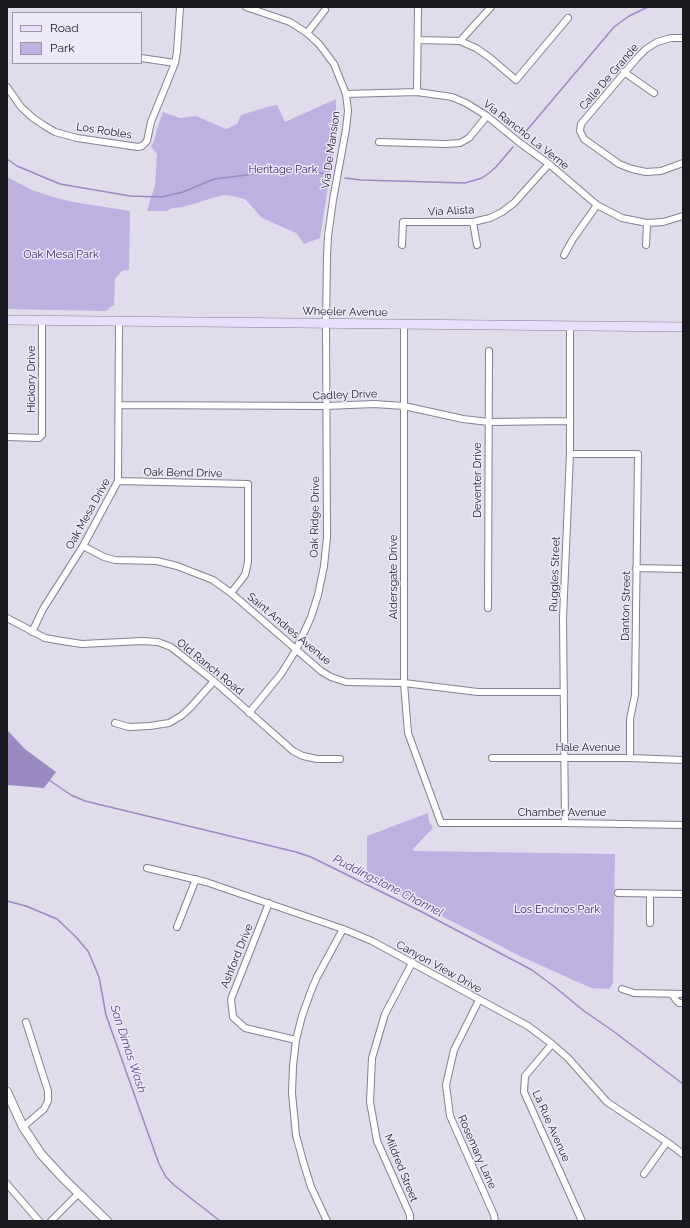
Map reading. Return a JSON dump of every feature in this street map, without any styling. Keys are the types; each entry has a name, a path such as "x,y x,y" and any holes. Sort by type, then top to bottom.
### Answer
{"main road":[{"name":"Wheeler Avenue","path":"7,320 683,327"}],"street":[{"name":"Los Robles","path":"7,87 21,106 33,118 55,132 77,138 138,147 145,144 151,122 175,63 180,7"},
{"name":"Via De Mansion","path":"246,7 290,22 307,33 319,44 334,64 346,94 348,111 346,129 328,236 326,324"},
{"path":"417,92 418,7"},
{"path":"460,41 491,7"},
{"path":"307,33 325,10"},
{"path":"418,40 460,41 476,48 489,57 516,80 568,18"},
{"name":"Calle De Grande","path":"683,38 671,38 657,42 646,49 624,72 582,124 580,130 584,139 619,164 632,169 646,172 661,171 683,163"},
{"path":"142,58 175,63"},
{"path":"624,72 654,93"},
{"name":"Via Rancho La Verne","path":"346,94 417,92 452,97 466,103 487,116 549,164 597,205 622,218 648,223 663,222 683,216"},
{"path":"379,142 460,143 469,138 487,116"},
{"name":"Via Alista","path":"402,245 403,222 473,222 490,218 502,212 514,203 549,164"},
{"path":"564,254 597,205"},
{"path":"473,222 476,245"},
{"path":"646,245 648,223"},
{"name":"Hickory Drive","path":"7,437 41,437 42,321"},
{"name":"Oak Mesa Drive","path":"32,632 43,609 83,546 118,481 119,322"},
{"name":"Oak Ridge Drive","path":"249,713 281,674 296,650 311,617 318,595 324,566 327,536 326,324"},
{"name":"Aldersgate Drive","path":"404,324 404,683 408,733 441,824"},
{"name":"Ruggles Street","path":"565,823 564,618 570,454 570,326"},
{"name":"Deventer Drive","path":"488,608 489,351"},
{"name":"Cadley Drive","path":"119,405 326,406 374,404 404,406 464,419 489,422 569,421"},
{"name":"Danton Street","path":"570,454 638,454 635,695 630,719 630,758"},
{"name":"Oak Bend Drive","path":"118,481 248,484 248,562 244,575 232,593"},
{"name":"Saint Andres Avenue","path":"83,546 104,557 115,560 157,562 177,566 213,580 232,593 321,671 330,677 346,682 404,683 478,692 564,692"},
{"path":"636,568 683,568"},
{"name":"Old Ranch Road","path":"7,618 45,638 82,644 142,641 158,642 171,647 214,681 293,751 303,756 317,759 340,759"},
{"path":"115,723 129,727 169,723 181,716 190,708 214,681"},
{"name":"Hale Avenue","path":"492,758 630,758 683,760"},
{"name":"Chamber Avenue","path":"441,824 565,823 683,825"},
{"name":"Canyon View Drive","path":"147,868 196,879 343,929 372,941 528,1026 568,1058 607,1102 683,1154"},
{"path":"178,927 196,879"},
{"path":"618,893 683,894"},
{"path":"650,894 650,923"},
{"name":"Ashford Drive","path":"269,903 231,999 233,1017 245,1028 296,1040"},
{"path":"327,1221 311,1187 296,1135 292,1093 293,1066 296,1040 310,991 343,929"},
{"name":"Mildred Street","path":"410,1221 410,1215 377,1141 370,1102 372,1058 385,1014 412,963"},
{"path":"622,989 634,993 683,994"},
{"path":"672,994 676,1000 683,1003"},
{"name":"Rosemary Lane","path":"479,1000 454,1050 446,1085 450,1116 494,1215 495,1221"},
{"path":"23,1127 44,1109 48,1101 48,1091 26,1022"},
{"name":"La Rue Avenue","path":"552,1044 525,1076 524,1092 582,1221"},
{"path":"7,1092 23,1127 41,1154 107,1221"},
{"path":"644,1174 667,1142"},
{"path":"7,1184 39,1221"},
{"path":"52,1221 79,1193"}],"green space":[{"name":"Heritage Park","path":"336,99 336,136 320,238 304,244 296,233 262,218 245,199 232,196 224,195 166,211 147,211 155,185 157,154 151,147 163,112 180,118 196,116 226,129 237,124 241,115 267,107 277,105 285,122"},
{"name":"Oak Mesa Park","path":"7,177 32,190 53,197 73,202 130,211 129,270 122,271 115,279 114,306 106,311 7,309"},
{"name":"Los Encinos Park","path":"428,813 429,821 433,828 413,849 414,851 615,854 613,983 609,989 591,988 520,956 379,884 367,874 367,836"}],"shaded area":[{"path":"7,730 25,749 56,772 44,788 7,785"}],"waterway":[{"path":"522,136 614,27 629,16 648,7"},
{"path":"345,178 361,180 465,183 482,178 489,173 513,147"},
{"path":"7,159 17,166 60,184 130,196 162,197 183,192 214,179 287,170 310,171 330,175"},
{"name":"Puddingstone Channel","path":"49,780 71,795 85,801 296,852 311,857 422,912 532,970 584,1011 683,1084"},
{"name":"San Dimas Wash","path":"7,901 26,906 57,919 88,951 99,977 106,1015 159,1164 166,1177 174,1185 220,1221"}]}
